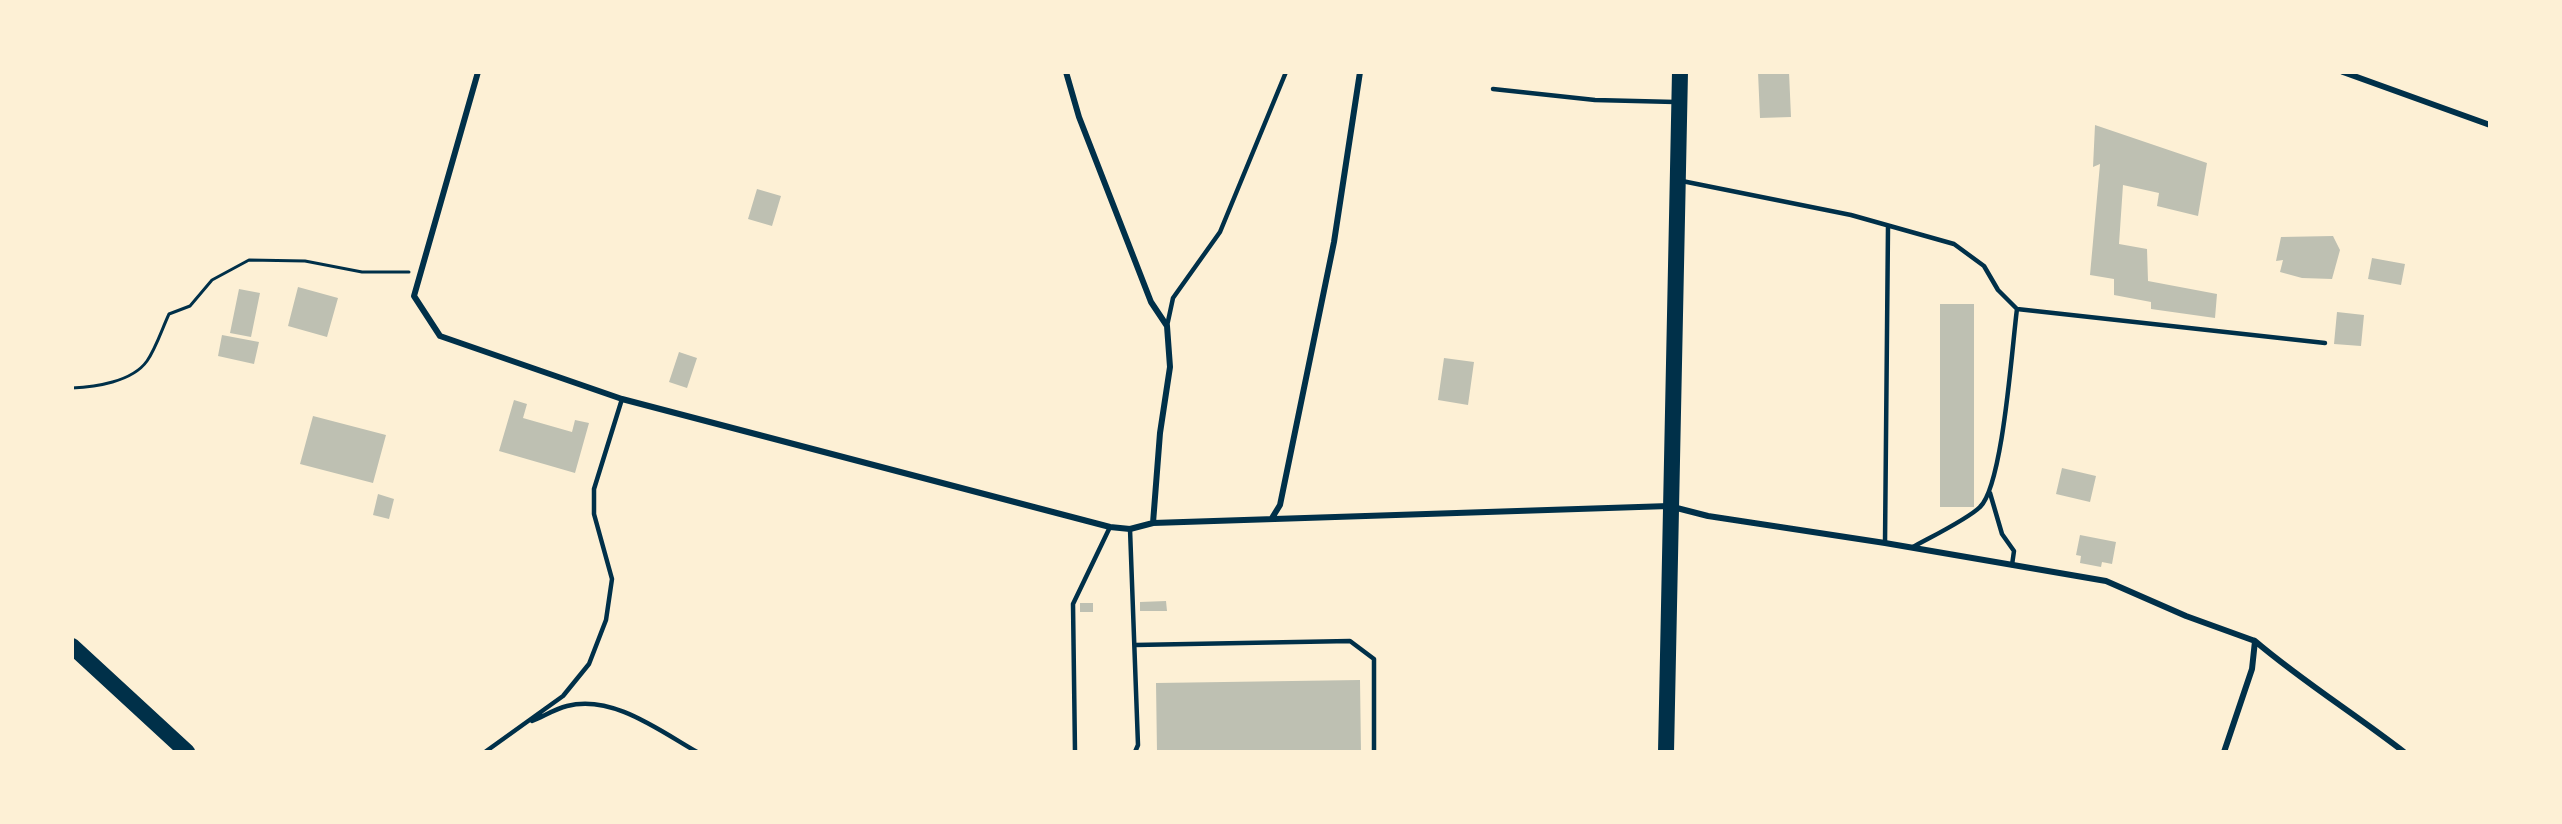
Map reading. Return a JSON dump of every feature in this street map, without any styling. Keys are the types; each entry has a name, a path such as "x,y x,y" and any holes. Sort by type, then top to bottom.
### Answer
{"highway":[{"path":"1666,752 1669,506 1680,72"},
{"path":"72,646 187,752"}],"street":[{"path":"478,72 414,296 440,336 622,399 1110,526 1130,529 1153,523 1669,506 1708,516 1885,543 2106,581 2255,641 2292,673 2356,714 2404,752"},
{"path":"1066,72 1079,117 1150,302 1167,326 1170,367 1160,433 1153,523"},
{"path":"1272,518 1280,505 1332,254 1360,72"},
{"path":"2343,72 2490,125"},
{"path":"2224,752 2252,669 2255,641"}],"lane":[{"path":"1167,326 1173,298 1220,232 1286,72"},
{"path":"1493,89 1595,100 1678,102"},
{"path":"1677,179 1851,215 1953,244 1984,266 1998,290 2017,309 2325,343"},
{"path":"1885,543 1888,227"},
{"path":"1912,548 1980,508 1990,493 2001,438 2017,309"},
{"path":"485,752 563,696 589,664 606,620 612,579 594,514 594,489 622,399"},
{"path":"1990,493 2002,534 2014,551 2012,565"},
{"path":"1075,752 1073,604 1110,526"},
{"path":"1130,529 1138,745 1135,752"},
{"path":"1135,645 1350,641 1374,659 1374,752"},
{"path":"522,725 567,706 592,703 616,708 697,752"}],"path":[{"path":"72,388 94,387 133,373 147,362 169,314 190,306 212,280 249,260 305,261 362,272 421,271"}],"building":[{"path":"1758,72 1789,72 1791,117 1760,118"},
{"path":"2095,125 2207,163 2198,216 2157,206 2159,193 2123,185 2119,244 2147,249 2148,281 2217,294 2215,318 2151,309 2151,302 2114,295 2114,279 2090,275 2100,164 2093,167"},
{"path":"757,189 781,196 772,226 748,219"},
{"path":"2333,236 2340,250 2332,279 2302,278 2280,272 2283,260 2276,261 2281,237"},
{"path":"2372,258 2405,264 2401,285 2368,279"},
{"path":"298,287 338,298 327,337 288,326"},
{"path":"239,289 260,293 251,337 230,333"},
{"path":"1940,304 1974,304 1974,507 1940,507"},
{"path":"2337,312 2364,315 2361,346 2334,344"},
{"path":"222,335 259,342 254,364 218,356"},
{"path":"679,352 697,358 687,388 669,382"},
{"path":"1444,358 1474,362 1468,405 1438,400"},
{"path":"514,400 527,404 523,418 572,432 575,420 589,423 575,473 499,451"},
{"path":"313,416 386,435 373,483 300,464"},
{"path":"2062,468 2096,476 2090,502 2056,494"},
{"path":"378,494 394,499 389,519 373,515"},
{"path":"2080,535 2116,542 2112,564 2102,562 2101,567 2080,563 2081,556 2076,555"},
{"path":"1166,601 1167,611 1140,611 1140,602"},
{"path":"1080,603 1093,603 1093,612 1080,612"},
{"path":"1360,680 1361,752 1157,752 1156,683"}]}
